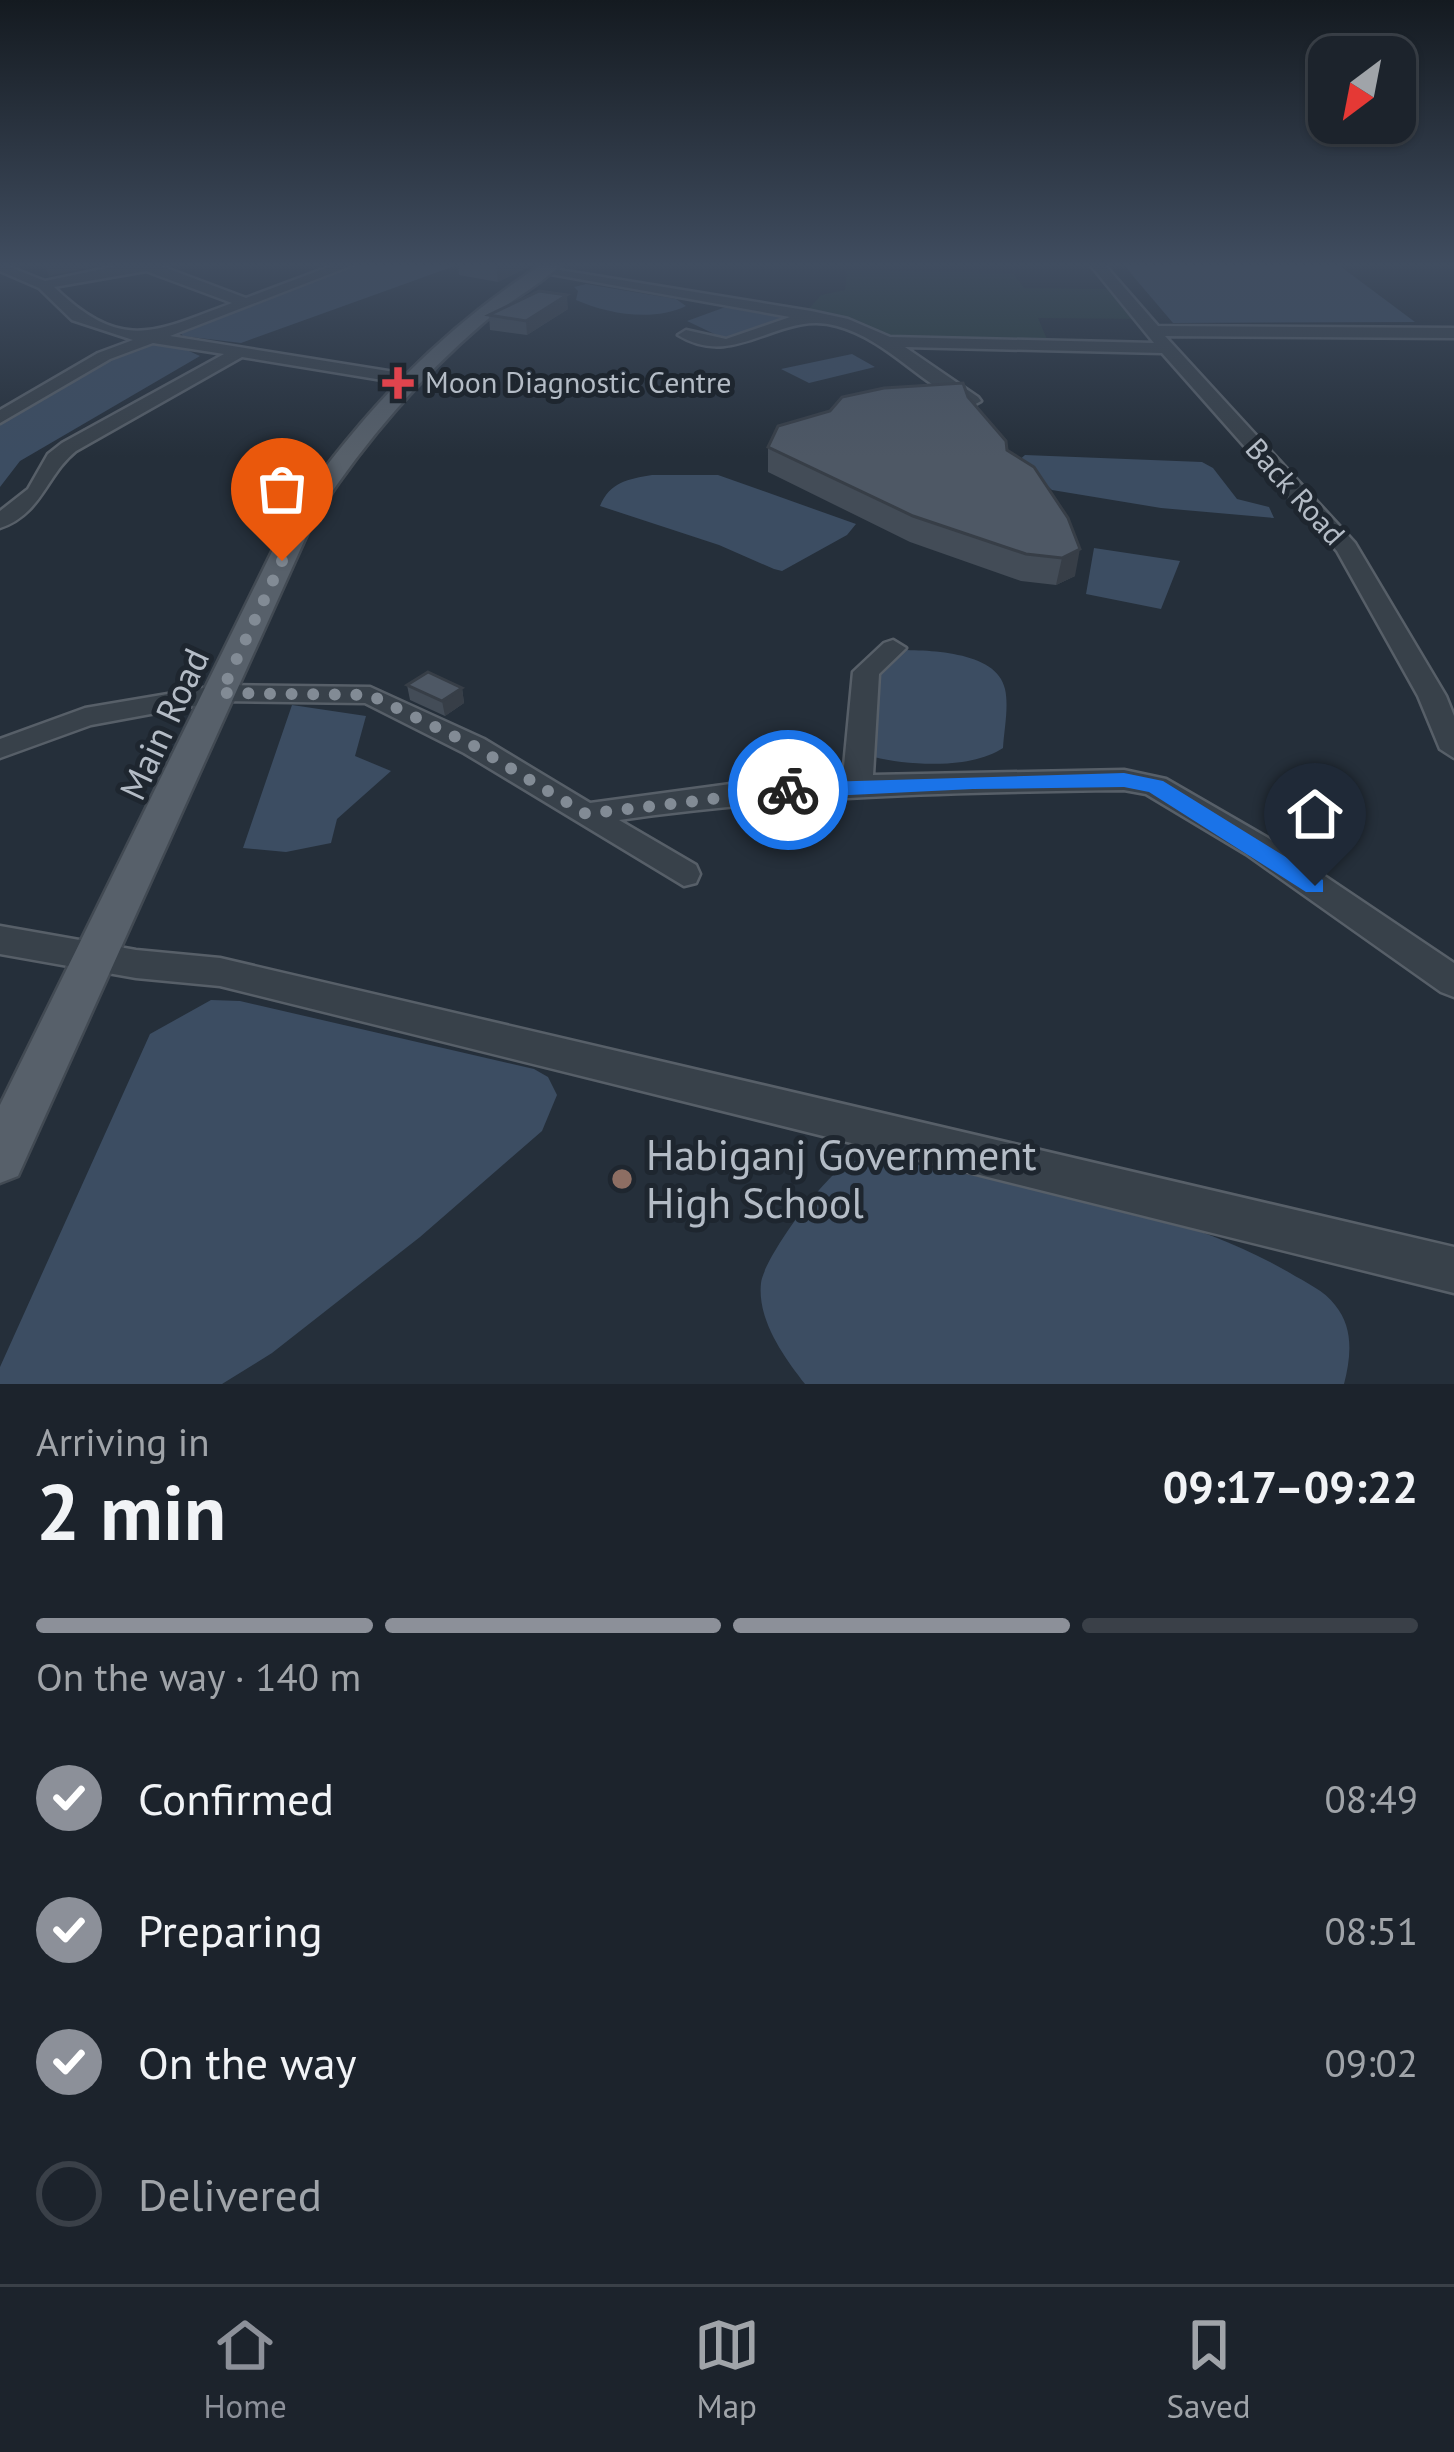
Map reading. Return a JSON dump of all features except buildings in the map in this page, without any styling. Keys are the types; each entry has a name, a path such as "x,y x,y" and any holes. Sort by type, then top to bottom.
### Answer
{"main road":[{"name":"Main Road","path":"0,1159 302,519 321,488 465,328"}],"street":[{"path":"102,328 413,380"},
{"path":"0,418 91,362 185,328"},
{"path":"686,335 717,344 738,343 778,328"},
{"path":"855,328 887,343 972,401"},
{"name":"Back Road","path":"1149,328 1347,548 1432,697 1454,749"},
{"path":"887,343 1454,333"},
{"path":"0,522 36,493 55,458 69,448 238,353"},
{"path":"857,786 866,672 893,648"},
{"path":"0,749 85,717 221,693 370,695 474,746 684,874"},
{"path":"586,814 737,793 857,786 1106,780 1155,786 1257,846 1454,982"},
{"path":"0,940 52,952 242,977 1454,1270"}],"green space":[{"path":"866,328 1042,328 1049,344 892,343"}],"water":[{"path":"284,328 241,343 183,336 179,331"},
{"path":"701,328 766,328 727,340"},
{"path":"143,343 180,347 200,356 20,461 0,487 0,420 40,392"},
{"path":"852,354 875,367 809,383 781,369"},
{"path":"1025,455 1202,462 1213,468 1237,499 1269,507 1274,518 1161,508 1052,490 1018,461"},
{"path":"652,475 718,475 856,524 847,535 782,571 600,506 615,487"},
{"path":"1094,548 1180,561 1161,609 1086,594"},
{"path":"893,650 958,655 989,666 1005,689 1003,748 975,760 940,764 874,757 879,663"},
{"path":"292,705 366,716 355,756 391,771 337,819 331,843 286,852 243,848"},
{"path":"211,1000 240,1001 534,1069 548,1077 557,1095 542,1131 420,1237 272,1353 222,1384 0,1384 0,1367 150,1034"},
{"path":"886,1158 1094,1200 1244,1249 1314,1287 1335,1305 1349,1343 1344,1384 805,1384 781,1350 763,1311 765,1271 797,1218 838,1170 853,1161"}],"way so far":[{"path":"282,561 221,693 370,695 474,746 586,814 788,790"}],"place":[{"name":"Moon Diagnostic Centre","path":"398,383"},
{"name":"Habiganj Government High School","path":"622,1179"}],"route":[{"path":"788,790 934,782 1124,780 1155,786 1315,886"}]}
